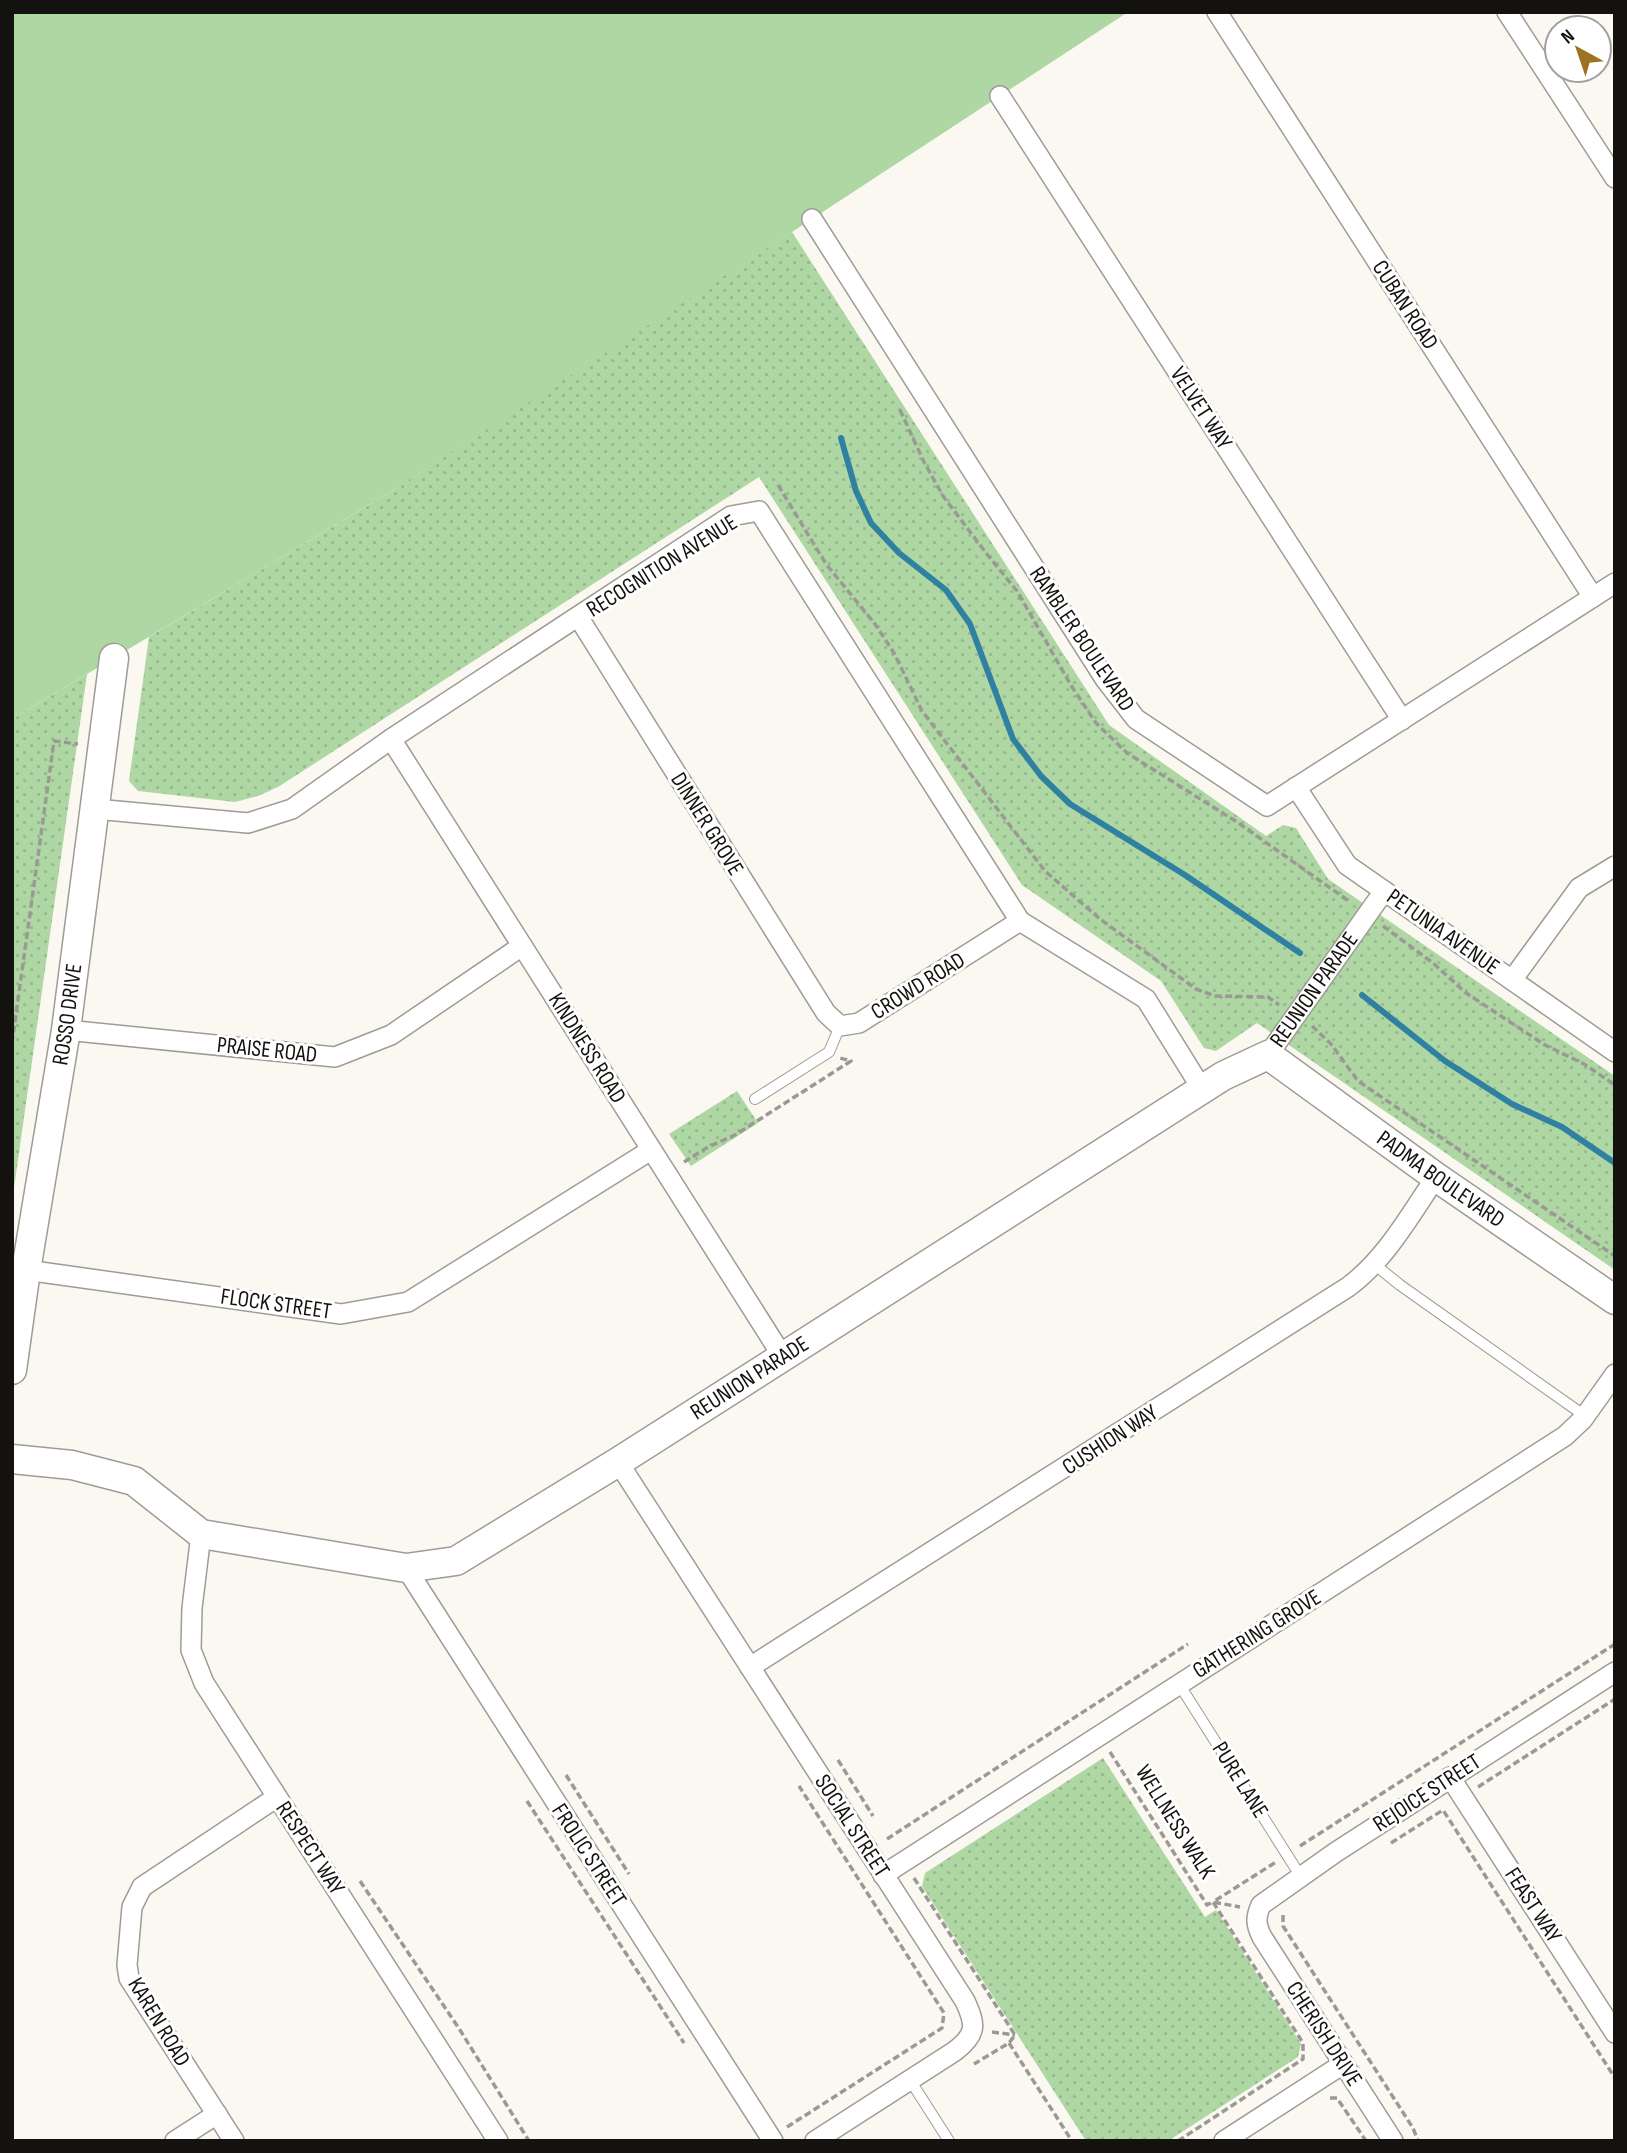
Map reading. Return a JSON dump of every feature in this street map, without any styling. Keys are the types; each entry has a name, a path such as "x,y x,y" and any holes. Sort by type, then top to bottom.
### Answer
{"street":[{"name":"CUBAN ROAD","path":"1217,12 1593,597"},
{"path":"1507,12 1615,178"},
{"name":"VELVET WAY","path":"1000,96 1402,720"},
{"name":"RAMBLER BOULEVARD","path":"812,219 1105,679 1136,719 1268,806 1615,583"},
{"name":"RECOGNITION AVENUE","path":"95,809 248,822 292,808 391,739 731,516 759,511 1020,921 1146,999 1202,1089"},
{"name":"DINNER GROVE","path":"579,618 826,1013 840,1026"},
{"name":"ROSSO DRIVE","path":"12,1370 66,1030 114,658"},
{"name":"KINDNESS ROAD","path":"391,739 783,1357"},
{"name":"PETUNIA AVENUE","path":"1296,787 1347,865 1615,1052"},
{"path":"1512,980 1579,888 1615,866"},
{"name":"REUNION PARADE","path":"12,1459 72,1465 134,1480 201,1534 406,1568 456,1561 618,1462 1202,1089 1268,1055 1384,891"},
{"name":"CROWD ROAD","path":"840,1026 859,1023 1020,921"},
{"name":"PRAISE ROAD","path":"66,1030 335,1057 391,1035 522,946"},
{"name":"PADMA BOULEVARD","path":"1268,1055 1436,1177 1615,1300"},
{"name":"FLOCK STREET","path":"26,1270 341,1314 408,1302 651,1150"},
{"name":"CUSHION WAY","path":"750,1667 1348,1287 1374,1264 1436,1177"},
{"name":"GATHERING GROVE","path":"883,1875 1552,1445 1585,1416 1615,1374"},
{"name":"SOCIAL STREET","path":"618,1462 965,2001 973,2019 973,2032 965,2043 816,2141"},
{"name":"RESPECT WAY","path":"201,1534 192,1608 191,1650 204,1683 498,2141"},
{"name":"FROLIC STREET","path":"406,1568 772,2139"},
{"name":"REJOICE STREET","path":"1257,1926 1256,1915 1261,1905 1451,1777 1615,1672"},
{"name":"FEAST WAY","path":"1451,1777 1615,2033"},
{"name":"KAREN ROAD","path":"234,2141 129,1978 127,1965 132,1907 142,1887 277,1797"},
{"name":"CHERISH DRIVE","path":"1257,1926 1393,2141"},
{"path":"1224,2141 1343,2064"},
{"path":"174,2141 217,2114"}],"lane":[{"path":"755,1099 829,1052 840,1026"},
{"path":"1374,1264 1585,1416"},
{"name":"PURE LANE","path":"1178,1684 1301,1877"},
{"path":"910,2080 949,2141"}],"path":[{"path":"778,485 826,564 875,624 894,653 922,711 1045,871 1100,919 1196,989 1215,996 1268,997 1315,1028 1332,1044 1358,1081 1615,1256"},
{"path":"12,1043 54,741 104,748"},
{"path":"1367,914 1433,963 1466,993 1545,1045 1584,1064 1615,1085"},
{"path":"887,1839 1188,1644"},
{"path":"1178,2141 1303,2059 1303,2043 1213,1902 1615,1644"},
{"path":"1385,1847 1615,1699"},
{"name":"WELLNESS WALK","path":"1110,1752 1207,1905 1213,1902"},
{"path":"772,2139 942,2028 944,2013 799,1786"},
{"path":"527,1801 686,2047"},
{"path":"1443,1810 1615,2078"},
{"path":"360,1881 460,2030 529,2141"},
{"path":"1283,1915 1283,1926 1413,2128 1418,2141"},
{"path":"1009,2043 1072,2141"},
{"path":"1332,2097 1337,2098 1366,2141"}],"green space":[{"path":"12,12 1128,12 603,356 390,492 12,719"},
{"path":"792,232 1109,725 1266,836 1283,825 1296,828 1328,879 1615,1076 1615,1270 1257,1023 1216,1051 1204,1048 1161,981 1022,885 759,477 278,787 235,802 138,791 129,781 149,637 390,492"},
{"path":"87,674 12,1202 12,719"},
{"path":"737,1091 758,1123 691,1166 669,1134"},
{"path":"1103,1758 1205,1917 1216,1910 1301,2044 1298,2057 1168,2141 1086,2141 922,1886 925,1873"}],"waterway":[{"path":"841,438 856,491 871,523 899,553 946,590 970,624 1013,739 1041,776 1070,804 1185,875 1300,953"},
{"path":"1362,995 1445,1061 1512,1104 1562,1127 1615,1163"}]}
